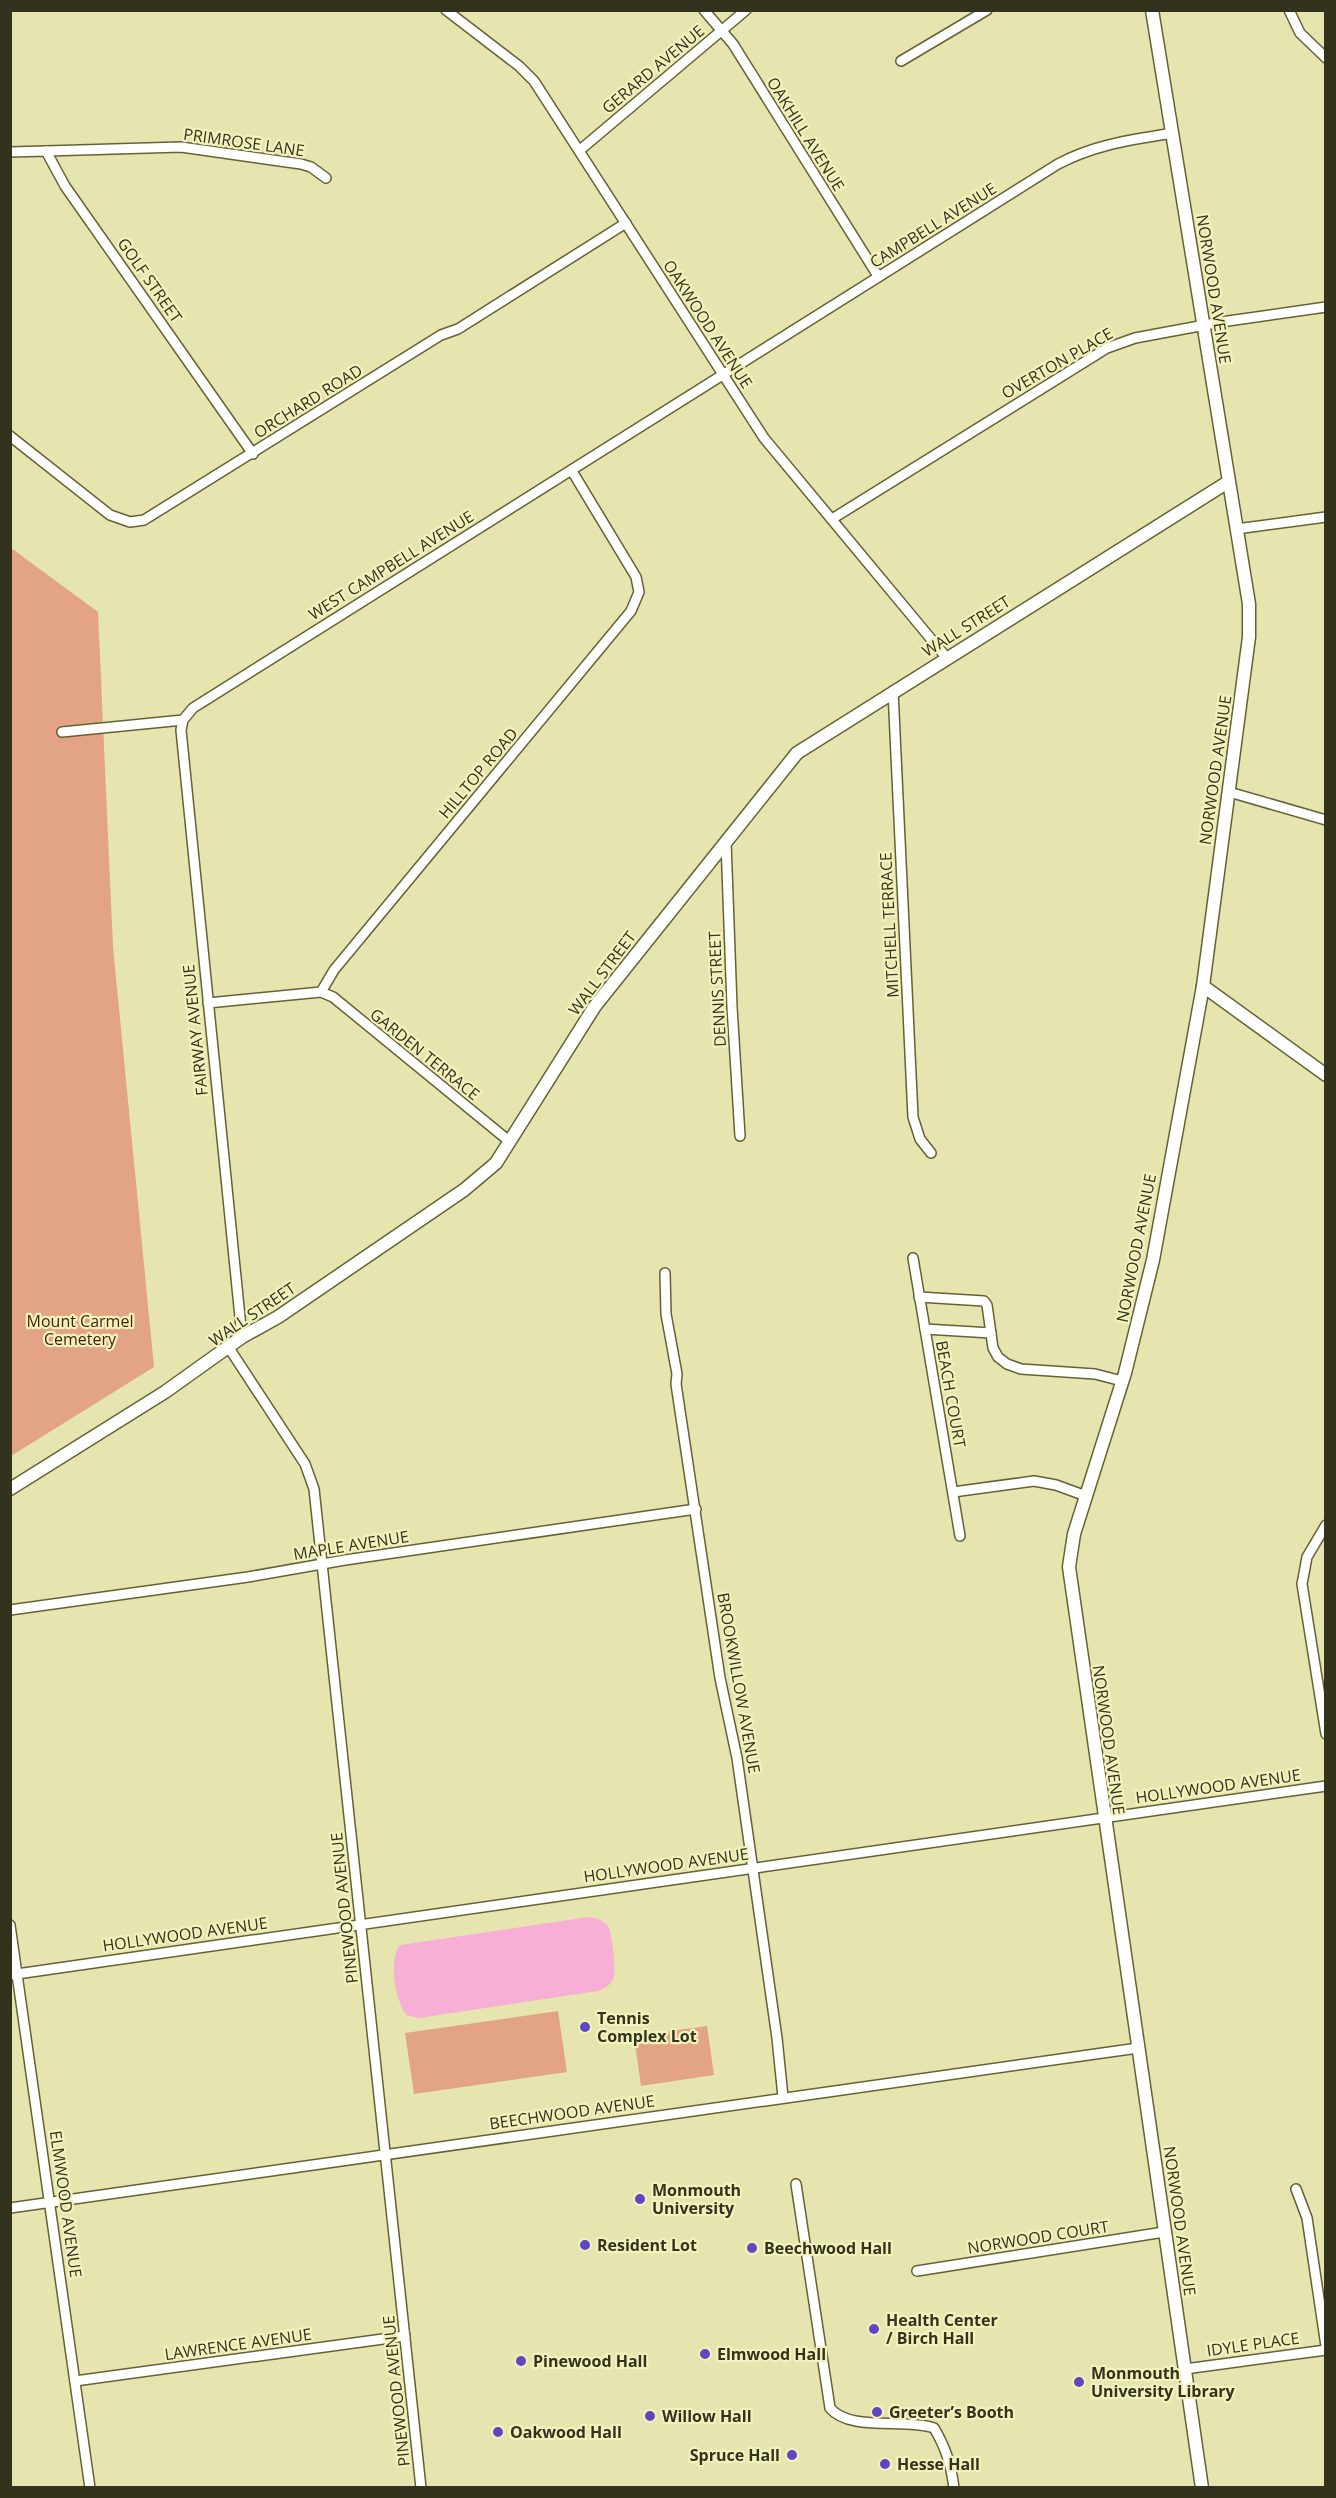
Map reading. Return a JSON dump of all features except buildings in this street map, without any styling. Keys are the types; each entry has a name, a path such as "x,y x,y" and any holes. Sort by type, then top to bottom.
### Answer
{"street":[{"name":"OAKWOOD AVENUE","path":"446,10 528,74 580,150 764,438 946,657"},
{"name":"OAKHILL AVENUE","path":"704,10 733,44 878,276"},
{"name":"GERARD AVENUE","path":"580,150 746,10"},
{"path":"901,61 987,10"},
{"name":"NORWOOD AVENUE","path":"1152,10 1249,604 1249,637 1203,986 1153,1260 1142,1312 1074,1534 1069,1568 1202,2487"},
{"path":"1289,10 1300,33 1326,58"},
{"name":"CAMPBELL AVENUE","path":"722,375 1077,154 1103,145 1173,133"},
{"name":"PRIMROSE LANE","path":"46,151 196,148 301,164 311,167 326,178"},
{"path":"10,152 46,151"},
{"name":"GOLF STREET","path":"46,151 65,186 253,454"},
{"name":"ORCHARD ROAD","path":"10,436 110,515 130,522 151,518 441,334 458,329 626,223"},
{"name":"OVERTON PLACE","path":"832,519 1107,348 1135,338 1326,307"},
{"name":"WEST CAMPBELL AVENUE","path":"183,720 193,708 722,375"},
{"name":"HILLTOP ROAD","path":"321,992 334,970 635,606 639,592 636,577 572,471"},
{"name":"WALL STREET","path":"10,1489 165,1392 229,1348 242,1336 278,1317 464,1190 490,1169 522,1124 595,1006 797,753 946,657 1228,482"},
{"path":"1236,529 1326,517"},
{"name":"MITCHELL TERRACE","path":"893,691 913,1117 920,1139 931,1153"},
{"path":"62,732 183,720"},
{"name":"FAIRWAY AVENUE","path":"183,720 181,730 242,1336"},
{"path":"1229,792 1326,820"},
{"name":"DENNIS STREET","path":"726,841 732,1007 740,1136"},
{"path":"1203,986 1326,1075"},
{"path":"208,1003 321,992"},
{"name":"GARDEN TERRACE","path":"321,992 333,997 508,1141"},
{"name":"BEACH COURT","path":"913,1257 960,1536"},
{"name":"BROOKWILLOW AVENUE","path":"665,1273 666,1314 720,1677 737,1758 777,2038 783,2097"},
{"path":"920,1297 984,1301 987,1305 993,1348 998,1357 1014,1367 1095,1374 1122,1381"},
{"path":"925,1329 991,1333"},
{"name":"PINEWOOD AVENUE","path":"229,1348 308,1469 314,1489 421,2487"},
{"path":"953,1492 1034,1480 1086,1496"},
{"name":"MAPLE AVENUE","path":"10,1610 696,1509"},
{"path":"1326,1525 1307,1557 1302,1584 1326,1734"},
{"name":"HOLLYWOOD AVENUE","path":"14,1974 1326,1786"},
{"name":"ELMWOOD AVENUE","path":"10,1925 14,1974 50,2202 90,2487"},
{"name":"BEECHWOOD AVENUE","path":"10,2208 1138,2048"},
{"path":"795,2184 830,2408 840,2417 856,2422 902,2422 934,2428 951,2463 954,2487"},
{"path":"1296,2189 1307,2218 1326,2348"},
{"name":"NORWOOD COURT","path":"917,2271 1164,2232"},
{"name":"LAWRENCE AVENUE","path":"75,2381 405,2336"},
{"name":"IDYLE PLACE","path":"1185,2369 1326,2348"}],"green space":[{"name":"Mount Carmel Cemetery","path":"11,548 98,612 113,947 154,1367 11,1456"},
{"path":"558,2011 567,2072 414,2094 405,2033"},
{"path":"707,2026 714,2075 641,2086 634,2036"}],"shaded area":[{"path":"589,1917 598,1919 609,1928 614,1963 613,1980 598,1991 419,2018 406,2015 402,2008 394,1980 394,1961 400,1945"}],"place":[{"name":"Tennis Complex Lot","path":"585,2027"},
{"name":"Monmouth University","path":"640,2199"},
{"name":"Resident Lot","path":"585,2245"},
{"name":"Beechwood Hall","path":"752,2248"},
{"name":"Health Center / Birch Hall","path":"874,2329"},
{"name":"Elmwood Hall","path":"705,2354"},
{"name":"Pinewood Hall","path":"521,2361"},
{"name":"Monmouth University Library","path":"1079,2382"},
{"name":"Greeter’s Booth","path":"877,2412"},
{"name":"Willow Hall","path":"650,2416"},
{"name":"Oakwood Hall","path":"498,2432"},
{"name":"Spruce Hall","path":"792,2455"},
{"name":"Hesse Hall","path":"885,2464"}]}
